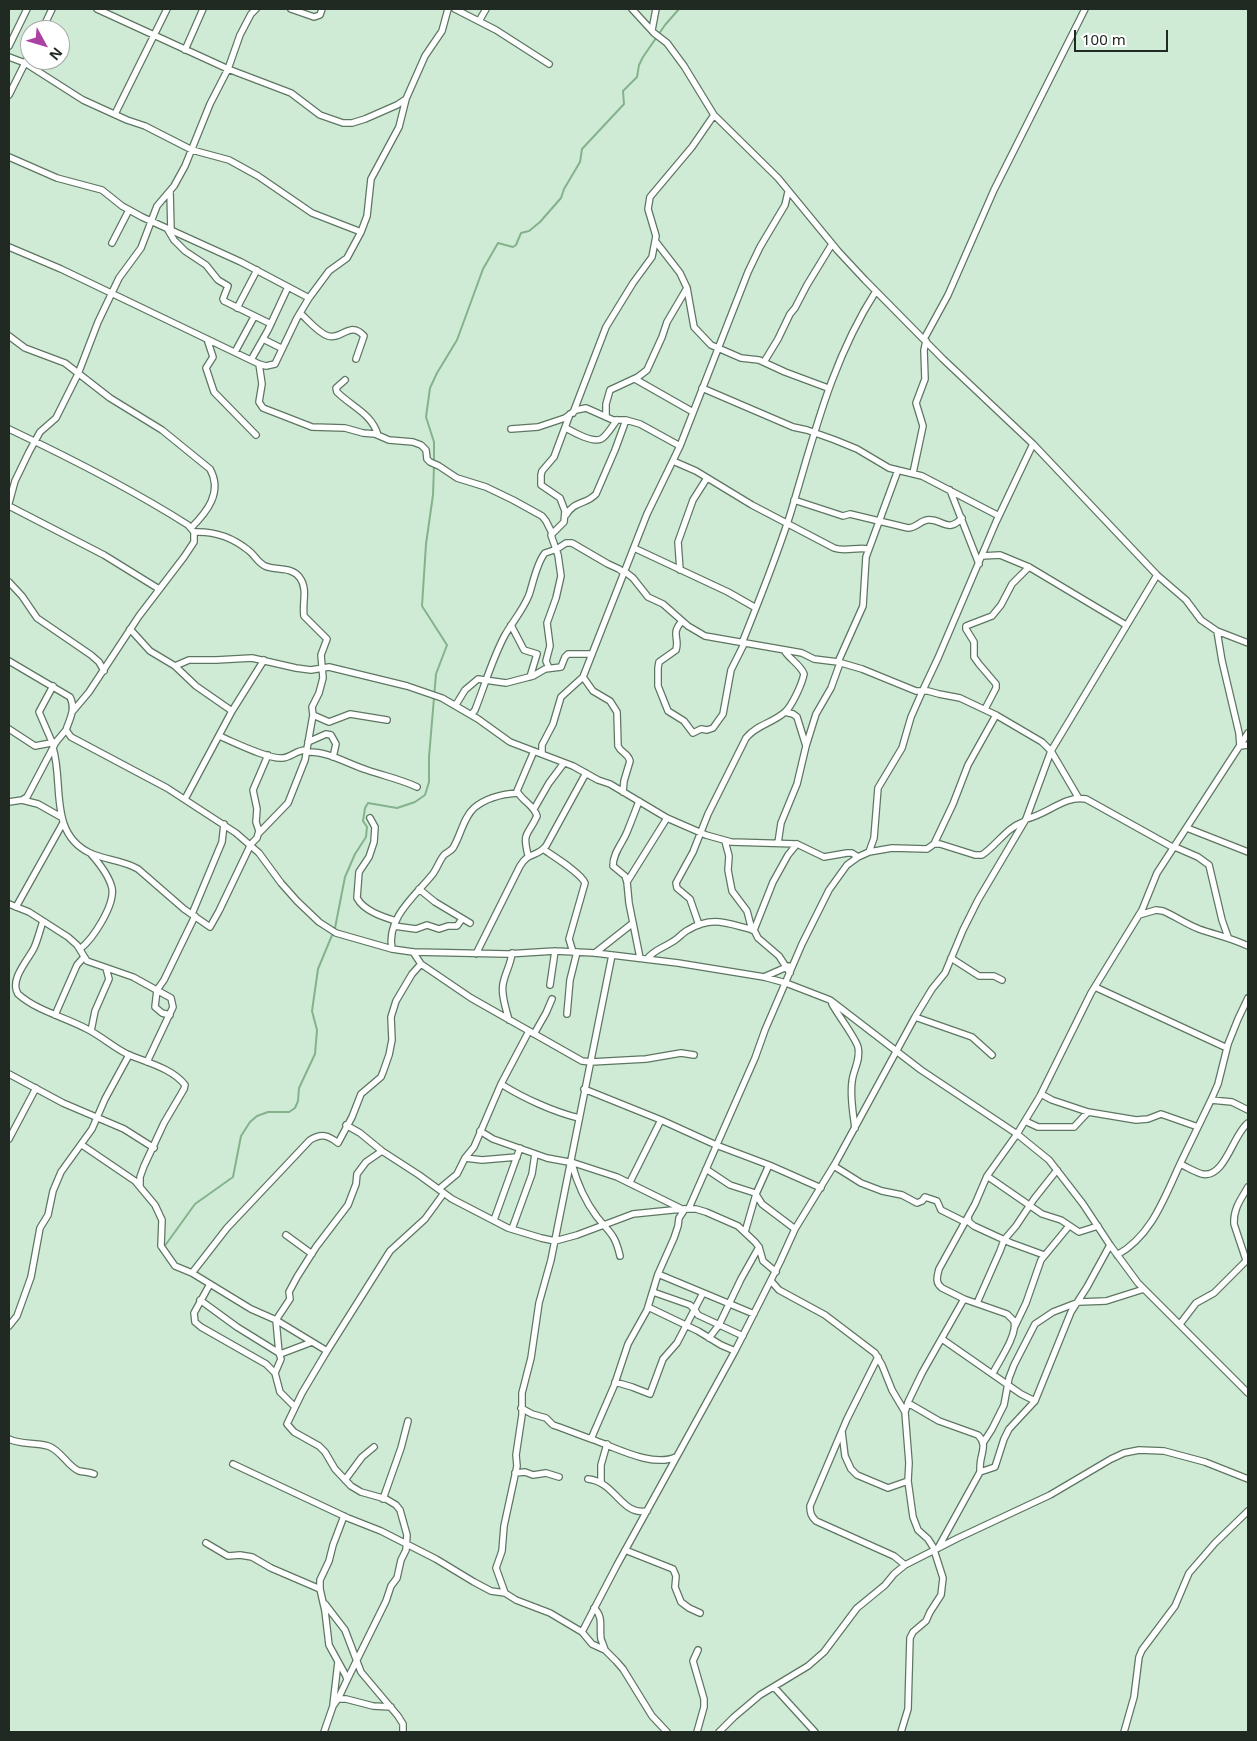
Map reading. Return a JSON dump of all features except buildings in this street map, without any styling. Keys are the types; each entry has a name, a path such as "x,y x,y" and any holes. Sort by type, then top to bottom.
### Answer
{"street":[{"path":"9,46 27,9"},
{"path":"97,9 228,69 291,93 320,115 343,124 365,119 406,99"},
{"path":"115,114 167,9"},
{"path":"185,50 203,9"},
{"path":"159,589 104,555 9,505 19,472 40,432 56,418 78,374 98,322 119,278 141,248 157,206 176,182 192,150 210,104 228,69 240,35 251,14 256,9"},
{"path":"291,9 314,17 320,15 322,9"},
{"path":"9,247 113,294 259,364 266,366 275,364 281,348 309,298 329,271 347,258 360,232 369,205 369,184 399,127 406,99 425,56 442,31 448,9"},
{"path":"455,9 479,21 549,64"},
{"path":"479,21 486,9"},
{"path":"632,9 653,32 666,40 714,115 774,174 832,244 876,291 1033,444 1156,575 1186,600 1201,620 1217,631 1248,643"},
{"path":"653,32 656,9"},
{"path":"912,473 923,426 916,403 925,379 925,340 948,295 994,190 1085,9"},
{"path":"9,95 22,70"},
{"path":"35,70 73,94 127,120 145,126 192,150 229,160 258,176 312,213 360,232"},
{"path":"566,515 560,498 545,488 540,480 542,471 554,457 606,327 633,283 652,257 656,242 648,209 650,197 692,147 714,115"},
{"path":"9,157 57,178 102,190 129,210 151,222 258,270 309,298"},
{"path":"170,191 170,230 174,240 185,251 206,265 218,280 228,286 223,299 227,303 271,324"},
{"path":"542,754 542,745 553,724 561,697 583,677 656,494 680,446 748,272 760,247 785,205 788,192"},
{"path":"785,205 797,201"},
{"path":"112,243 129,210"},
{"path":"656,242 674,263 687,288 694,327 707,342 741,358 759,360 828,388"},
{"path":"764,362 832,244"},
{"path":"237,308 258,270"},
{"path":"251,360 271,324 288,287"},
{"path":"606,417 606,404 610,390 642,375 648,367 665,331 667,322 687,288"},
{"path":"682,620 676,630 676,650 662,659 658,665 658,686 668,711 684,721 693,733 701,729 713,728 723,714 727,703 727,689 731,670 743,643 787,523 828,388 851,333 876,291"},
{"path":"300,313 327,336 337,336 348,330 362,333 364,340 356,359"},
{"path":"236,352 254,316"},
{"path":"9,336 25,348 65,363 121,406 162,430 210,469 214,476 214,493 204,515 193,530 194,542 130,629 89,692 73,711"},
{"path":"207,339 213,357 206,368 214,392 256,435"},
{"path":"263,339 281,348"},
{"path":"259,364 262,384 259,402 263,408 312,427 345,428 362,434 378,435 390,440 413,442 421,445 426,450 427,459 430,462 457,478 486,487 542,516 552,533 561,576 556,598 546,626 550,646 546,661 549,668"},
{"path":"635,378 693,412"},
{"path":"345,380 336,388 337,392 364,413 374,425 378,435"},
{"path":"702,388 793,427 814,432 857,449 889,468 922,476 999,516"},
{"path":"511,429 538,427 565,418 571,413 586,408 606,417 626,420 649,428 680,446"},
{"path":"566,428 584,437 598,440 602,438 617,420"},
{"path":"552,533 560,527 574,505 590,499 596,494 626,420"},
{"path":"9,429 131,491 193,530 225,536 250,550 265,566 288,570 298,575 305,589 304,616 326,639 320,658 323,668 322,684 312,707 313,714 307,751 288,803 251,844 210,926 193,915 138,869 90,853 78,844 62,820 46,808 22,800 9,802"},
{"path":"869,852 874,838 878,788 902,748 911,717 999,516 1033,444"},
{"path":"673,460 825,544 839,550 868,549"},
{"path":"778,843 781,822 797,784 811,726 831,688 839,663 863,606 865,597 864,563 898,470"},
{"path":"680,570 678,542 693,500 707,478"},
{"path":"950,490 978,564"},
{"path":"794,500 843,516 850,514 913,528 925,520 950,525 962,518"},
{"path":"470,715 476,707 485,679 505,635 528,598 540,559 545,553 556,550 566,543 572,543 633,578 648,597 663,604 694,630 705,636 802,653 814,659 862,669 916,691 922,692 926,690 960,698 985,709 1042,742 1051,751 1078,797"},
{"path":"634,548 728,592 756,608"},
{"path":"982,556 1000,555 1029,567 1126,625"},
{"path":"985,709 996,688 996,684 974,657 974,642 966,626 992,616 999,609 1012,584 1029,567"},
{"path":"582,1632 743,1336 776,1272 795,1229 834,1166 915,1017 932,989 945,973 978,900 1025,821 1051,751 1076,707 1103,667 1156,575"},
{"path":"9,582 22,596 37,618 99,662 104,671"},
{"path":"512,625 524,650 537,654 530,677"},
{"path":"130,629 150,651 175,666 196,686 232,711"},
{"path":"1217,631 1239,733 1240,746"},
{"path":"699,925 690,899 677,888 676,883 693,852 700,833 746,738 750,732 785,712 800,686 804,674 802,669 788,657 784,650"},
{"path":"454,705 465,690 476,681 485,679 504,683 530,677 549,668 561,667 568,654 592,654"},
{"path":"175,666 189,660 252,658 311,670 336,668 407,686 434,694 510,742 586,773 667,818 700,833 725,841 797,844 824,857 846,853 852,853 858,857"},
{"path":"185,799 232,711 264,660"},
{"path":"9,661 70,697 74,704 66,730 54,744 27,796 22,800"},
{"path":"583,677 593,691 610,701 617,712 619,750 627,754 630,761 623,792"},
{"path":"16,907 62,820 54,744 39,712 53,686"},
{"path":"785,712 797,717 806,746"},
{"path":"313,714 329,722 350,714 387,720"},
{"path":"591,1439 615,1382 631,1336 648,1307 658,1274 674,1238 679,1218 706,1169 786,983 788,970 795,961 829,890 847,865 869,852 911,847 927,849 934,844 953,804 968,765 996,715"},
{"path":"9,729 35,746 54,744"},
{"path":"66,730 71,737 185,799 251,844 288,893 316,920 336,933 392,949 413,952 476,954 555,951 644,958 764,977 786,983 830,1000 921,1070 1017,1134 1037,1150 1057,1170 1117,1255 1144,1289 1248,1393"},
{"path":"1014,1328 1015,1324 1011,1317 964,1299 942,1288 937,1280 940,1267 966,1220 987,1176 1017,1134 1041,1094 1094,987 1139,916 1157,873 1248,733"},
{"path":"308,742 326,734 331,734 335,739 336,748 333,757"},
{"path":"219,736 268,755 283,758 297,751 307,751 333,757 368,770 401,779 416,787"},
{"path":"1240,746 1248,745"},
{"path":"528,856 524,842 525,836 538,816 534,809 518,794 517,788 534,751"},
{"path":"259,833 253,790 268,755"},
{"path":"534,809 564,763"},
{"path":"476,954 520,866 528,856 543,849 586,773"},
{"path":"392,949 390,942 395,924 404,907 434,872 444,854 453,848 465,820 473,808 504,794 518,794"},
{"path":"934,844 982,856 1001,840 1010,829 1070,799 1078,797 1086,799 1174,847 1198,857 1209,865 1228,937"},
{"path":"639,801 616,853 613,866 625,876 633,923 644,958"},
{"path":"370,818 374,827 374,842 370,857 359,872 357,898 365,907 395,924 416,929 427,925 439,929 448,926 454,927 457,926 462,918"},
{"path":"627,882 667,818"},
{"path":"170,1015 162,1013 155,1007 157,990 164,980 193,915 222,842 224,824"},
{"path":"1187,828 1248,852"},
{"path":"1001,840 1017,833"},
{"path":"725,841 729,856 728,870 732,891 744,905 758,938 779,956 788,970"},
{"path":"753,930 773,882 788,855 797,844"},
{"path":"543,849 584,880 585,883 569,939 575,952 567,1014"},
{"path":"80,949 86,944 104,916 111,902 112,894 110,884 90,853"},
{"path":"419,889 435,902 470,923"},
{"path":"9,904 29,912 68,937 80,949 84,957 92,963 133,977 171,998 173,1004 170,1015 147,1062"},
{"path":"1139,916 1150,911 1163,911 1200,929 1218,936 1228,937 1248,946"},
{"path":"42,921 34,947 16,980 16,991 20,997 91,1031 129,1055 169,1073 184,1085 184,1090 164,1123 142,1172 140,1186"},
{"path":"644,958 673,942 684,932 708,921 753,930"},
{"path":"595,953 633,923"},
{"path":"550,985 555,951"},
{"path":"413,952 421,964 471,998 580,1060 591,1062 646,1059 686,1053 694,1055"},
{"path":"508,1020 502,992 512,962 512,953"},
{"path":"505,1593 496,1568 502,1551 503,1534 515,1473 524,1386 531,1358 539,1303 555,1241 612,955"},
{"path":"55,1015 77,965 84,957"},
{"path":"951,958 980,976 994,976 1002,980"},
{"path":"192,1273 227,1228 302,1147 317,1136 327,1135 338,1143 352,1117 361,1094 381,1077 384,1072 390,1054 391,1017 396,1001 412,974 421,964"},
{"path":"91,1031 95,1011 109,980 106,968"},
{"path":"764,977 788,970"},
{"path":"1094,987 1227,1048"},
{"path":"1117,1255 1132,1246 1152,1220 1218,1084 1227,1048 1248,998"},
{"path":"333,1706 386,1601 391,1586 397,1578 407,1544 407,1534 400,1510 392,1502 360,1492 335,1469 325,1452 288,1428 287,1424 327,1352 390,1251 425,1219 442,1191 457,1174 465,1158 474,1147 501,1084 531,1032 546,1013 552,999"},
{"path":"830,1000 857,1046 858,1058 852,1079 851,1099 855,1128"},
{"path":"915,1017 972,1036 992,1055"},
{"path":"9,1326 17,1316 31,1277 40,1228 48,1215 49,1204 58,1177 92,1129 105,1098 129,1055"},
{"path":"9,1074 63,1103 124,1129 154,1148"},
{"path":"501,1084 516,1094 579,1118"},
{"path":"9,1139 36,1088"},
{"path":"584,1089 821,1188"},
{"path":"1041,1094 1052,1100 1088,1112 1136,1120 1148,1119 1161,1114 1198,1127"},
{"path":"1211,1100 1232,1102 1248,1110"},
{"path":"1025,1121 1038,1127 1074,1127 1088,1112"},
{"path":"630,1182 661,1120"},
{"path":"1180,1164 1202,1174 1215,1172 1225,1159 1242,1128 1248,1123"},
{"path":"346,1125 452,1199 512,1229 555,1241 633,1214 685,1209"},
{"path":"480,1131 493,1139 536,1154 593,1168 630,1182 685,1209 719,1217 738,1226 759,1246 762,1261 776,1272"},
{"path":"82,1145 140,1186 159,1211 162,1220 161,1246 175,1266 192,1273 251,1309 276,1320 327,1352"},
{"path":"494,1220 520,1148"},
{"path":"275,1373 281,1359 276,1320 290,1299 289,1292 312,1254 348,1205 356,1184 357,1174 366,1162 382,1151"},
{"path":"512,1229 532,1174 536,1154"},
{"path":"465,1158 482,1160 517,1157"},
{"path":"571,1162 576,1179 585,1198 613,1235 620,1256"},
{"path":"744,1232 756,1194 769,1165"},
{"path":"834,1166 861,1183 882,1191 902,1195 917,1202 922,1201 925,1197 937,1200 941,1210 966,1220 1004,1240 1044,1254"},
{"path":"706,1169 730,1185 756,1194 762,1204 795,1229"},
{"path":"977,1303 1004,1240 1016,1226 1051,1175 1057,1170"},
{"path":"987,1176 1042,1214 1061,1220 1079,1232 1098,1226"},
{"path":"1180,1324 1196,1303 1214,1293 1247,1260 1234,1224 1234,1219 1235,1209 1248,1187"},
{"path":"993,1373 1026,1303 1044,1254 1069,1226"},
{"path":"286,1235 312,1254"},
{"path":"980,1472 996,1467 1009,1428 1035,1401 1071,1312 1110,1245"},
{"path":"709,1338 719,1325 759,1246"},
{"path":"658,1274 754,1314"},
{"path":"771,1281 779,1290 825,1315 869,1348 878,1357 892,1390 906,1412"},
{"path":"210,1284 200,1300 194,1318 198,1325 266,1364 275,1373 280,1392 295,1407"},
{"path":"983,1443 992,1430 1004,1405 1014,1365 1035,1324 1053,1312 1077,1303 1106,1301 1144,1289"},
{"path":"653,1292 690,1305 698,1315 743,1336"},
{"path":"615,1382 650,1394 660,1363 677,1343 703,1293"},
{"path":"901,1732 909,1700 910,1638 913,1632 926,1621 939,1600 943,1578 936,1549 918,1530 911,1507 908,1481 909,1463 906,1412 908,1403 922,1373 964,1299"},
{"path":"200,1300 237,1328 279,1352 283,1353 312,1342"},
{"path":"648,1307 735,1351"},
{"path":"942,1339 1021,1394 1035,1401"},
{"path":"878,1357 842,1432 810,1506 812,1517 816,1521 894,1556 906,1565"},
{"path":"908,1403 939,1421 978,1434 983,1443 984,1451 980,1461 980,1472 936,1549"},
{"path":"521,1408 546,1418 553,1425 629,1454 662,1461 676,1457"},
{"path":"383,1498 401,1448 408,1421"},
{"path":"842,1432 847,1464 857,1475 888,1488 908,1481"},
{"path":"10,1440 49,1446 79,1470 94,1474"},
{"path":"601,1483 601,1465 607,1444"},
{"path":"345,1480 362,1457 374,1447"},
{"path":"719,1732 746,1707 808,1666 824,1652 857,1608 906,1565 1050,1496 1081,1476 1124,1453 1139,1450 1164,1451 1205,1462 1248,1479"},
{"path":"233,1464 407,1544 474,1582 491,1590 505,1593 516,1600 550,1613 582,1632 592,1644 605,1650 623,1669 652,1716 667,1732"},
{"path":"515,1473 525,1472 533,1475 546,1473 559,1477"},
{"path":"588,1479 601,1483 611,1489 631,1509 640,1512 647,1511"},
{"path":"1124,1732 1134,1697 1139,1657 1142,1650 1175,1606 1189,1574 1215,1543 1248,1511"},
{"path":"344,1516 333,1544 329,1561 320,1580 320,1589 324,1602 329,1645 347,1680"},
{"path":"206,1543 228,1556 240,1554 252,1557 271,1568 320,1589"},
{"path":"626,1550 673,1569 676,1576 675,1587 681,1602 684,1606 700,1613"},
{"path":"324,1602 344,1630 361,1672 391,1707 402,1724 403,1732"},
{"path":"594,1608 599,1612 601,1619 601,1639 605,1650"},
{"path":"697,1732 704,1703 703,1693 693,1661 698,1650"},
{"path":"324,1732 333,1706 338,1662"},
{"path":"774,1687 815,1732"},
{"path":"338,1699 346,1698 373,1706 391,1707"}],"waterway":[{"path":"434,461 434,442 426,417 430,388 457,340 483,269 498,243 513,247 516,245 521,233 529,231 540,222 561,198 564,189 580,162 582,149 624,104 623,91 637,77 639,65 643,57 665,25 679,9"},
{"path":"164,1247 195,1204 233,1177 241,1136 250,1122 257,1116 268,1112 289,1112 295,1108 298,1101 299,1088 315,1054 317,1030 312,1011 318,969 335,928 345,877 355,854 366,837 367,827 363,821 365,808 368,803 397,808 415,802 425,795 429,782 429,757 436,674 447,645 422,606 434,466"}]}
